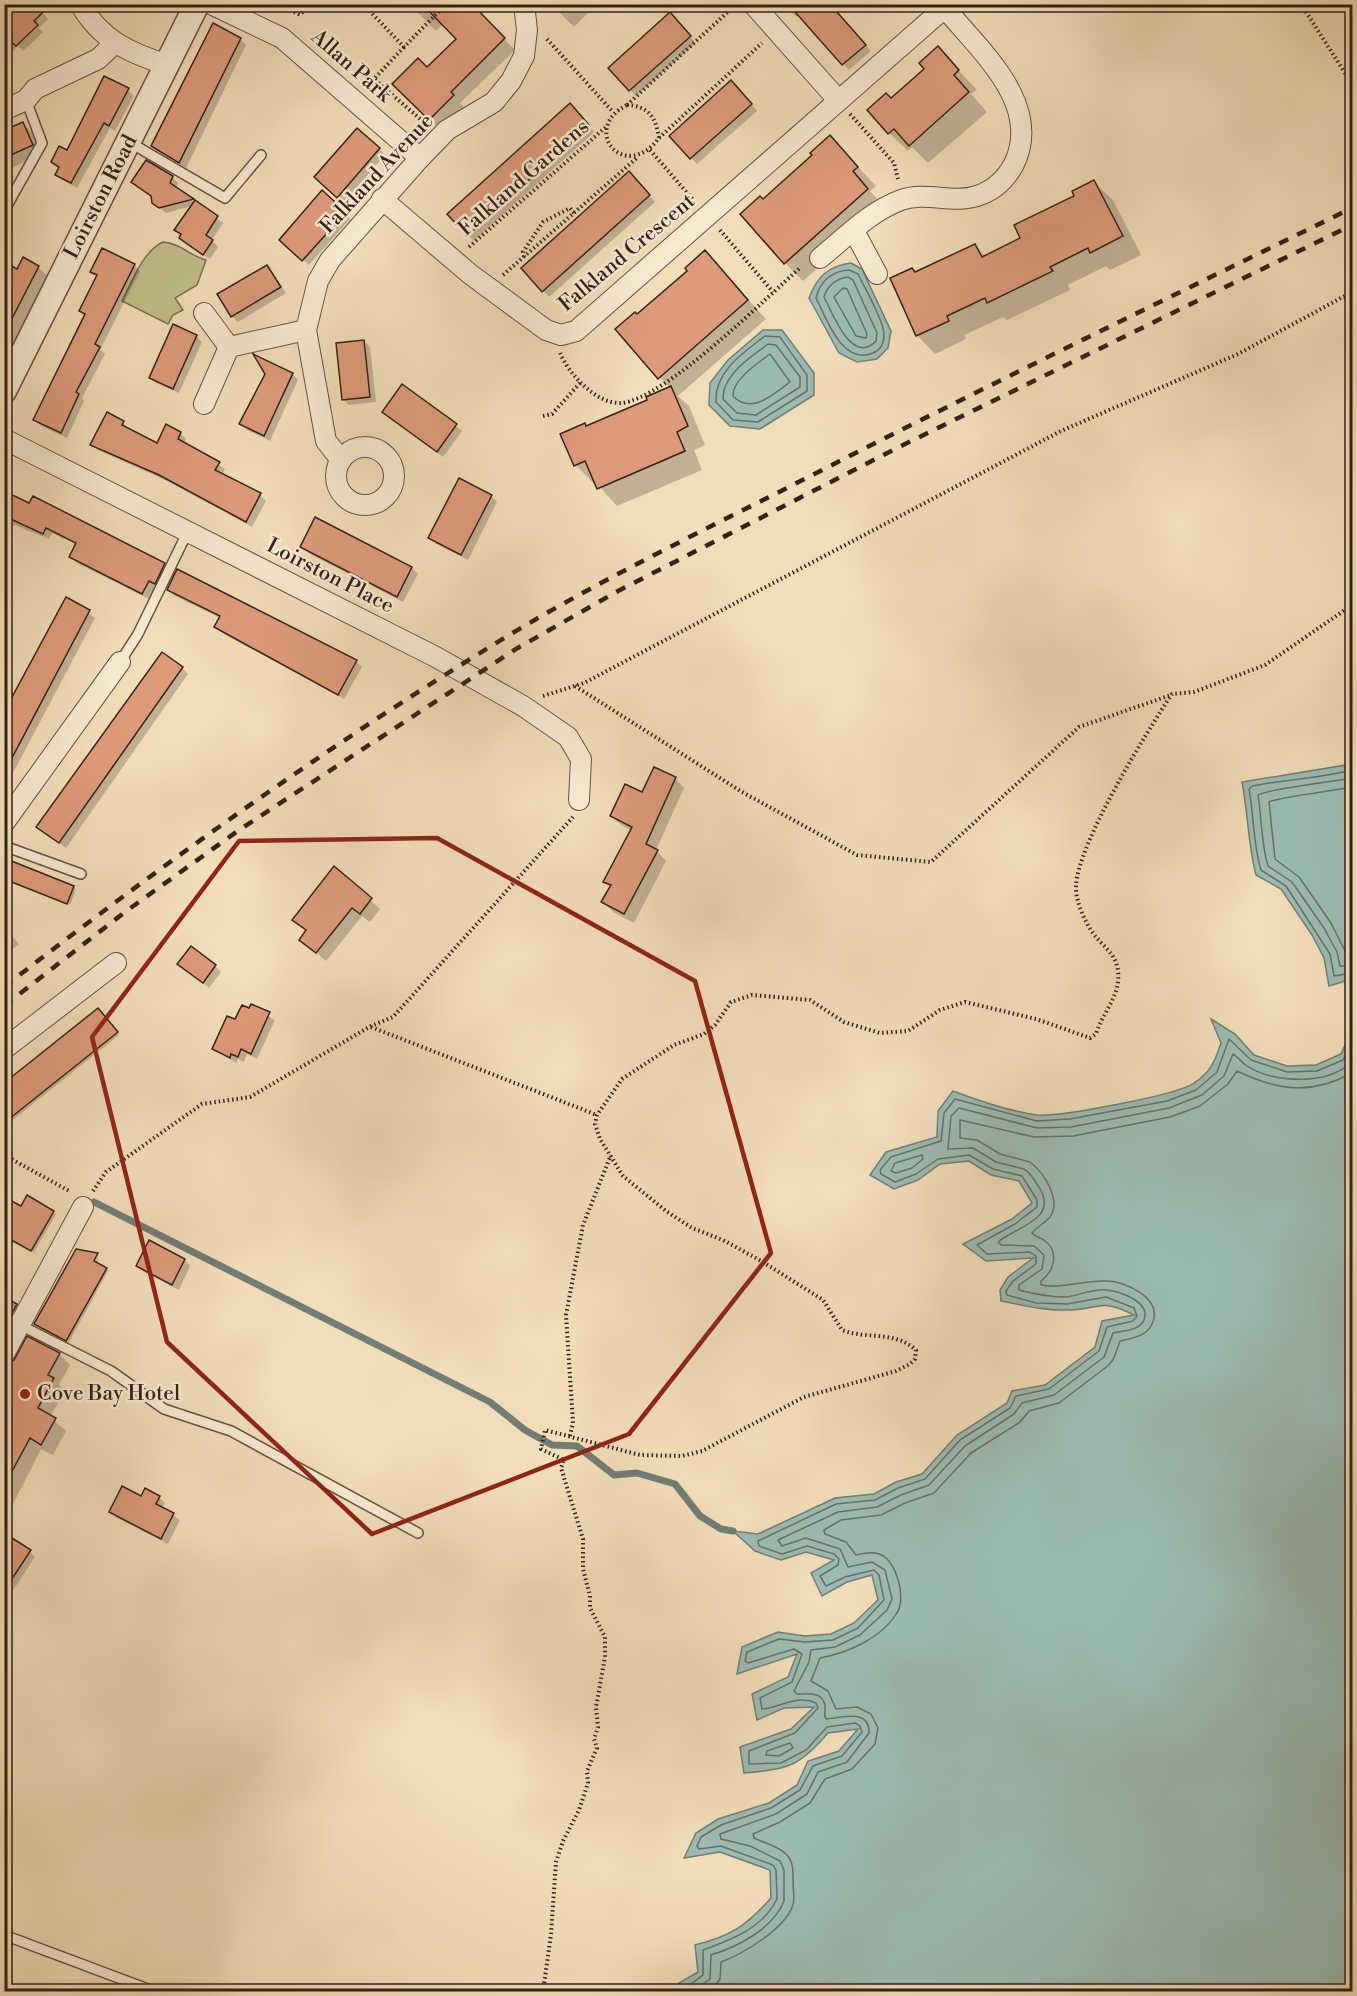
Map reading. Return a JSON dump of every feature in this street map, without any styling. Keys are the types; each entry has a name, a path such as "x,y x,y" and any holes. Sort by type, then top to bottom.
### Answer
{"street":[{"path":"80,4 93,25 114,44 168,65"},
{"name":"Loirston Road","path":"4,390 197,4"},
{"name":"Allan Park","path":"211,4 282,38 420,158"},
{"name":"Falkland Avenue","path":"341,460 326,441 306,330 318,281 330,260 420,158 441,137 494,102 511,81 524,56 527,30 524,4"},
{"path":"753,4 838,100"},
{"path":"820,258 874,212 903,199 922,196 959,201 980,195 996,187 1011,170 1023,134 1020,113 1012,91 947,6"},
{"name":"Falkland Crescent","path":"382,200 470,274 546,330 561,335 576,331 947,6"},
{"path":"4,110 26,100 35,89 98,59 114,44"},
{"path":"854,231 877,274"},
{"path":"204,312 229,347"},
{"path":"229,347 306,330"},
{"path":"204,404 229,347"},
{"name":"Loirston Place","path":"4,439 434,656 519,704 568,737 581,759 579,800"},
{"path":"4,824 120,662"},
{"path":"4,1049 116,963"},
{"path":"4,1354 83,1207"}],"lane":[{"path":"4,211 42,143 26,100"},
{"path":"129,142 225,198 261,155"},
{"path":"120,662 138,634 188,531"},
{"path":"4,846 81,874"},
{"path":"20,1325 111,1371 164,1409 231,1431 418,1533"},
{"path":"4,1935 156,1992"}],"path":[{"path":"278,4 300,15 309,4"},
{"path":"363,4 404,47"},
{"path":"441,137 374,79 446,4"},
{"path":"638,157 625,157 613,150 607,140 606,127 613,112 627,105 736,4"},
{"path":"1301,4 1353,84"},
{"path":"527,30 546,38 613,112"},
{"path":"497,281 638,157 650,150 659,138 776,30"},
{"path":"838,100 894,163 903,199"},
{"path":"627,105 638,106 649,112 657,123 659,138"},
{"name":"Falkland Gardens","path":"462,253 606,127"},
{"path":"524,257 523,252 543,222 570,208 574,213"},
{"path":"561,335 560,354 568,369 597,396 620,403 631,401 670,382 809,260 820,258"},
{"path":"519,704 574,686 1061,431 1238,354 1353,292"},
{"path":"1343,297 1353,300"},
{"path":"543,416 552,414 582,382"},
{"path":"574,686 742,792 857,855 932,862 1079,727 1172,694 1194,692 1265,665 1353,605"},
{"path":"543,1992 551,1934 556,1862 563,1840 579,1810 588,1783 587,1772 597,1748 594,1739 598,1727 597,1688 604,1658 604,1637 590,1608 590,1596 584,1569 583,1539 561,1468 564,1460 541,1449 545,1430 640,1455 682,1456 702,1451 804,1397 896,1371 915,1359 916,1350 898,1338 868,1336 842,1330 823,1300 763,1262 723,1240 692,1228 666,1211 623,1176 598,1132 597,1115 622,1079 674,1045 704,1034 715,1025 731,1002 752,995 810,1000 844,1022 880,1034 908,1031 940,1010 965,1002 1036,1019 1090,1038 1096,1034 1100,1020 1110,1010 1118,971 1114,957 1093,933 1078,903 1075,887 1081,859 1097,825 1172,694"},
{"path":"4,1155 67,1188 83,1207 106,1172 201,1104 250,1097 370,1026 393,1017 576,814 579,800"},
{"path":"370,1026 597,1115"},
{"path":"570,1436 573,1423 566,1315 583,1225 611,1155"}],"highlighted area":[{"path":"437,838 695,981 771,1253 629,1434 372,1534 167,1342 92,1037 239,841"}],"shaded area":[{"path":"163,242 175,245 206,260 197,285 175,298 183,310 173,315 168,324 122,301 143,260"}],"water":[{"path":"851,263 862,269 891,331 888,348 877,359 857,362 839,353 809,298 824,274 836,267"},
{"path":"763,330 782,330 814,373 814,395 760,429 730,426 709,405 710,383 728,360"},
{"path":"1352,764 1352,979 1329,986 1324,958 1312,935 1281,889 1256,875 1242,782"},
{"path":"1211,1019 1235,1034 1254,1055 1287,1066 1316,1065 1341,1054 1352,1029 1352,1991 676,1991 674,1986 698,1972 695,1945 719,1938 737,1929 754,1916 771,1898 770,1870 720,1852 684,1858 696,1833 718,1819 769,1803 797,1785 808,1761 839,1751 858,1729 828,1733 800,1760 782,1768 744,1773 740,1747 791,1729 814,1707 784,1708 757,1720 752,1694 788,1677 797,1654 737,1674 742,1647 778,1632 805,1636 831,1634 854,1623 878,1600 872,1575 847,1582 822,1596 811,1573 834,1560 806,1552 781,1560 755,1551 733,1531 758,1534 835,1498 874,1494 896,1482 922,1474 957,1435 1007,1403 1012,1391 1045,1385 1095,1347 1102,1321 1134,1315 1106,1306 1058,1310 1001,1301 1000,1290 1008,1277 1033,1258 986,1261 963,1244 1012,1219 1032,1203 1019,1181 991,1175 969,1161 940,1164 918,1180 894,1189 870,1175 886,1152 937,1137 938,1111 953,1091 1006,1108 1037,1115 1049,1115 1118,1104 1184,1088 1205,1075 1217,1055 1221,1043"}],"building":[{"path":"18,4 51,4 34,21 38,25 16,46 4,35 4,17"},
{"path":"422,4 472,4 505,38 451,92 454,95 429,120 392,84 418,58 427,67 456,39"},
{"path":"788,4 830,4 866,45 842,65"},
{"path":"670,12 691,36 629,91 608,68"},
{"path":"213,23 241,38 179,163 151,146"},
{"path":"938,46 959,70 954,75 969,92 909,146 894,129 888,134 867,110 886,93 891,98 924,69 919,63"},
{"path":"104,76 129,88 109,126 104,123 71,183 55,175 59,167 51,162 59,146 67,150"},
{"path":"731,80 752,104 690,159 669,136"},
{"path":"570,103 589,125 467,236 447,214"},
{"path":"23,122 33,145 4,158 4,130"},
{"path":"357,128 380,148 337,198 314,177"},
{"path":"830,135 858,167 853,171 868,189 784,264 740,214 760,196 763,199 812,155 810,153"},
{"path":"146,160 173,176 170,183 194,199 159,208 152,203 151,196 131,182"},
{"path":"629,171 650,195 542,292 521,268"},
{"path":"1094,180 1123,236 1090,253 1088,248 1050,267 1053,271 987,303 985,298 947,316 949,321 916,336 890,278 912,268 915,272 975,244 982,257 1020,238 1014,225 1074,196 1072,191"},
{"path":"322,190 346,212 302,261 279,240"},
{"path":"195,200 218,216 206,235 213,240 203,255 179,238 181,234 174,230"},
{"path":"102,248 135,264 95,344 100,347 76,392 79,394 61,433 33,420 85,314 79,311 97,275 90,272"},
{"path":"705,250 748,300 658,379 615,329 635,312 637,314 687,271 685,268"},
{"path":"23,257 39,266 4,334 4,262 17,269"},
{"path":"267,265 281,287 231,317 217,294"},
{"path":"173,324 197,335 173,389 149,378"},
{"path":"364,340 370,397 342,400 336,343"},
{"path":"253,354 293,373 264,436 239,424 265,374"},
{"path":"402,384 457,424 437,452 382,412"},
{"path":"671,386 688,426 677,432 685,451 597,489 585,461 574,466 560,434 585,423 586,426 647,400 646,397"},
{"path":"107,412 124,421 122,425 157,443 166,424 181,432 178,439 220,462 215,470 261,493 246,522 159,475 90,445"},
{"path":"459,478 492,495 461,555 428,538"},
{"path":"4,491 29,503 33,496 165,563 155,584 149,581 142,594 69,557 76,543 46,528 43,534 4,516"},
{"path":"315,517 412,567 397,597 300,547"},
{"path":"177,569 357,660 338,695 214,627 220,616 167,590"},
{"path":"66,597 90,610 4,773 4,712"},
{"path":"162,652 183,667 59,843 36,827"},
{"path":"654,767 676,777 646,844 658,850 624,914 601,902 611,885 603,882 632,827 610,816 625,784 642,792"},
{"path":"4,858 74,886 67,904 4,879"},
{"path":"334,866 372,898 360,914 352,908 316,953 299,940 306,930 292,920"},
{"path":"191,946 216,965 203,983 177,964"},
{"path":"251,1004 270,1012 251,1054 241,1049 238,1057 231,1054 230,1058 212,1049 227,1016 235,1019 242,1005 249,1008"},
{"path":"98,1008 118,1032 4,1123 4,1083"},
{"path":"27,1195 54,1211 31,1251 4,1236 4,1197 21,1206"},
{"path":"149,1240 185,1259 172,1285 136,1266"},
{"path":"76,1249 98,1253 94,1261 107,1268 66,1341 34,1324"},
{"path":"4,1297 17,1304 4,1328"},
{"name":"Cove Bay Hotel","path":"27,1336 60,1353 48,1375 54,1378 38,1408 56,1418 41,1445 30,1438 4,1486 4,1366 14,1360"},
{"path":"122,1486 141,1496 145,1488 160,1496 156,1504 174,1513 161,1539 109,1512"},
{"path":"4,1533 31,1550 4,1591"}],"waterway":[{"path":"94,1202 490,1402 525,1430 552,1445 577,1446 614,1475 637,1473 675,1484 700,1516 721,1529 733,1531"}],"railway":[{"path":"4,987 126,894 313,761 441,677 540,617 643,561 854,454 1352,208"},
{"path":"4,1006 125,912 239,830 516,649 618,591 897,448 1352,225"}],"place":[{"name":"Cove Bay Hotel","path":"25,1394"}]}
